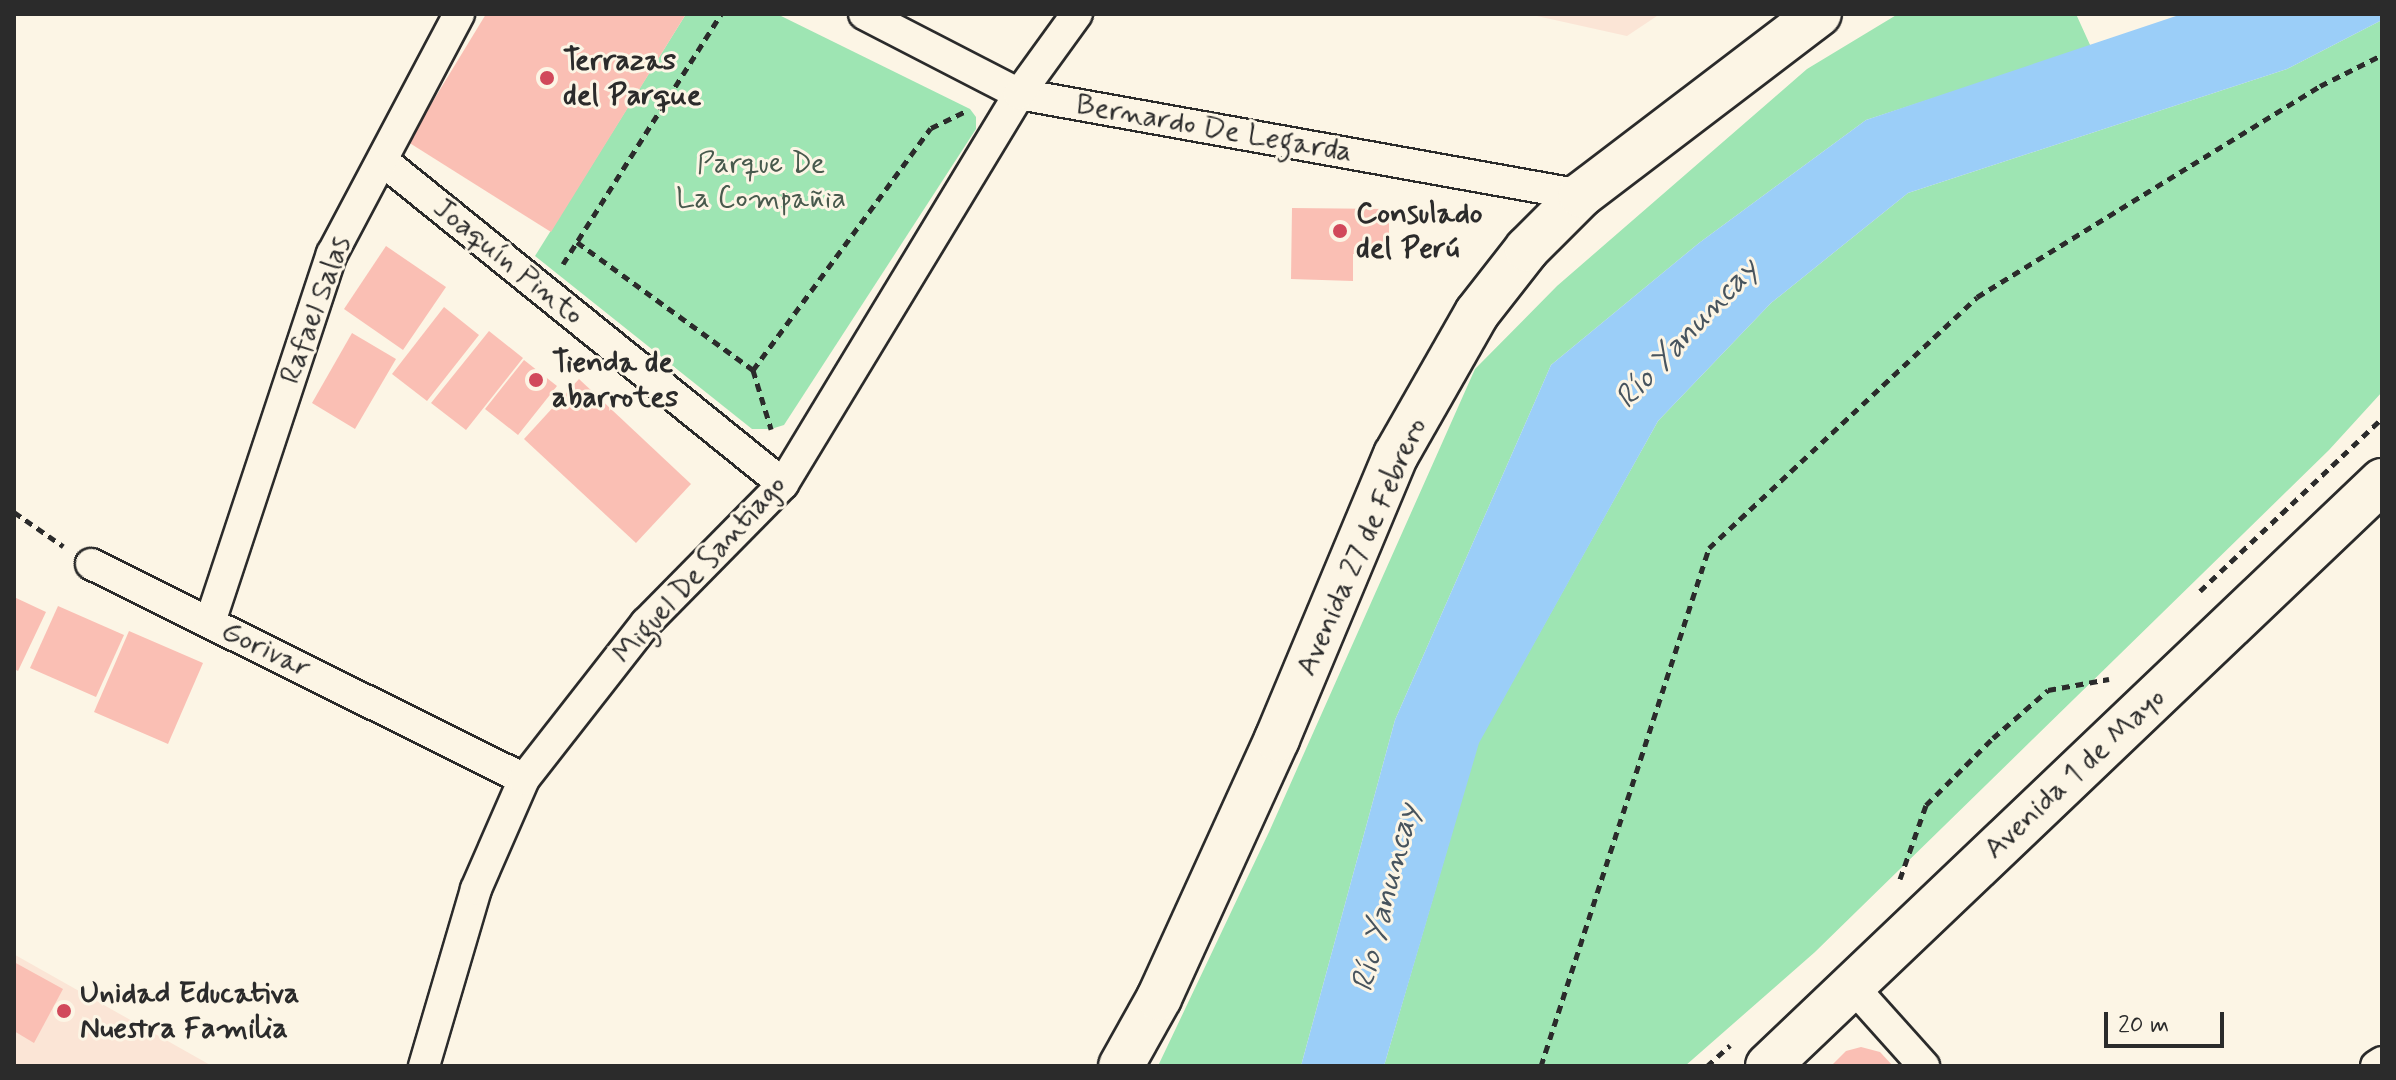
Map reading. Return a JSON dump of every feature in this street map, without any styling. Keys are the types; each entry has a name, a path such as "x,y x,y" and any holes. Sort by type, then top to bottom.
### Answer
{"street":[{"name":"Rafael Salas","path":"210,622 332,254 459,14"},
{"name":"Bernardo De Legarda","path":"864,14 1019,94 1581,195"},
{"name":"Miguel De Santiago","path":"424,1066 476,889 524,779 646,623 783,484 1019,94 1077,14"},
{"name":"Avenida 27 de Febrero","path":"1121,1066 1159,998 1277,739 1396,455 1477,313 1527,249 1581,195 1819,14"},
{"name":"Joaquín Pinto","path":"383,161 783,484"},
{"name":"Avenida 1 de Mayo","path":"1755,1050 1854,988 2018,826 2376,500"},
{"name":"Gorivar","path":"91,564 524,779"},
{"path":"1854,988 1924,1066"},
{"path":"2376,1066 2382,1062"}],"path":[{"path":"546,292 721,14"},
{"path":"1541,1066 1709,548 1977,297 2320,86 2382,55"},
{"path":"753,370 931,128 1019,94"},
{"path":"577,242 753,370 783,484"},
{"path":"2198,593 2382,418"},
{"path":"14,512 91,564"},
{"path":"1897,885 1926,805 1993,738 2048,690 2073,682 2107,681 2118,670"},
{"path":"1707,1066 1755,1050"}],"shaded area":[{"path":"1528,14 1660,14 1627,36"},
{"name":"Unidad Educativa Nuestra Familia","path":"14,954 17,956 212,1066 14,1066"}],"green space":[{"name":"Parque De La Compañia","path":"686,14 777,14 970,109 976,117 976,129 784,425 771,429 752,429 535,256"},
{"path":"1898,14 2076,14 2091,47 1866,120 1699,243 1551,365 1395,720 1301,1066 1158,1066 1269,832 1475,369 1557,286 1807,69"},
{"path":"2382,20 2382,392 2329,450 1815,952 1685,1066 1384,1066 1478,743 1658,421 1771,303 1908,193 2287,69"}],"water":[{"name":"Río Yanuncay","path":"2182,14 2382,14 2382,20 2287,69 1908,193 1771,303 1658,421 1479,743 1384,1066 1301,1066 1395,720 1551,365 1699,243 1866,120"}],"building":[{"name":"Terrazas del Parque","path":"486,14 686,14 551,232 408,142"},
{"name":"Consulado del Perú","path":"1292,208 1389,209 1389,254 1353,254 1353,281 1291,279"},
{"path":"386,246 446,287 403,350 344,309"},
{"path":"444,307 479,335 427,401 392,374"},
{"path":"489,331 523,358 466,430 431,403"},
{"path":"352,333 396,359 355,429 312,403"},
{"path":"524,360 557,386 518,435 485,409"},
{"path":"579,379 691,484 636,543 524,439"},
{"path":"14,597 46,612 18,671 14,669"},
{"path":"58,606 124,635 96,697 30,668"},
{"path":"129,631 203,663 168,744 94,712"},
{"path":"14,962 63,989 34,1043 14,1031"},
{"path":"1861,1047 1880,1052 1893,1066 1831,1066 1846,1051"}],"place":[{"name":"Terrazas del Parque","path":"547,78"},
{"name":"Consulado del Perú","path":"1340,231"},
{"name":"Tienda de abarrotes","path":"536,380"},
{"name":"Unidad Educativa Nuestra Familia","path":"64,1011"}]}
